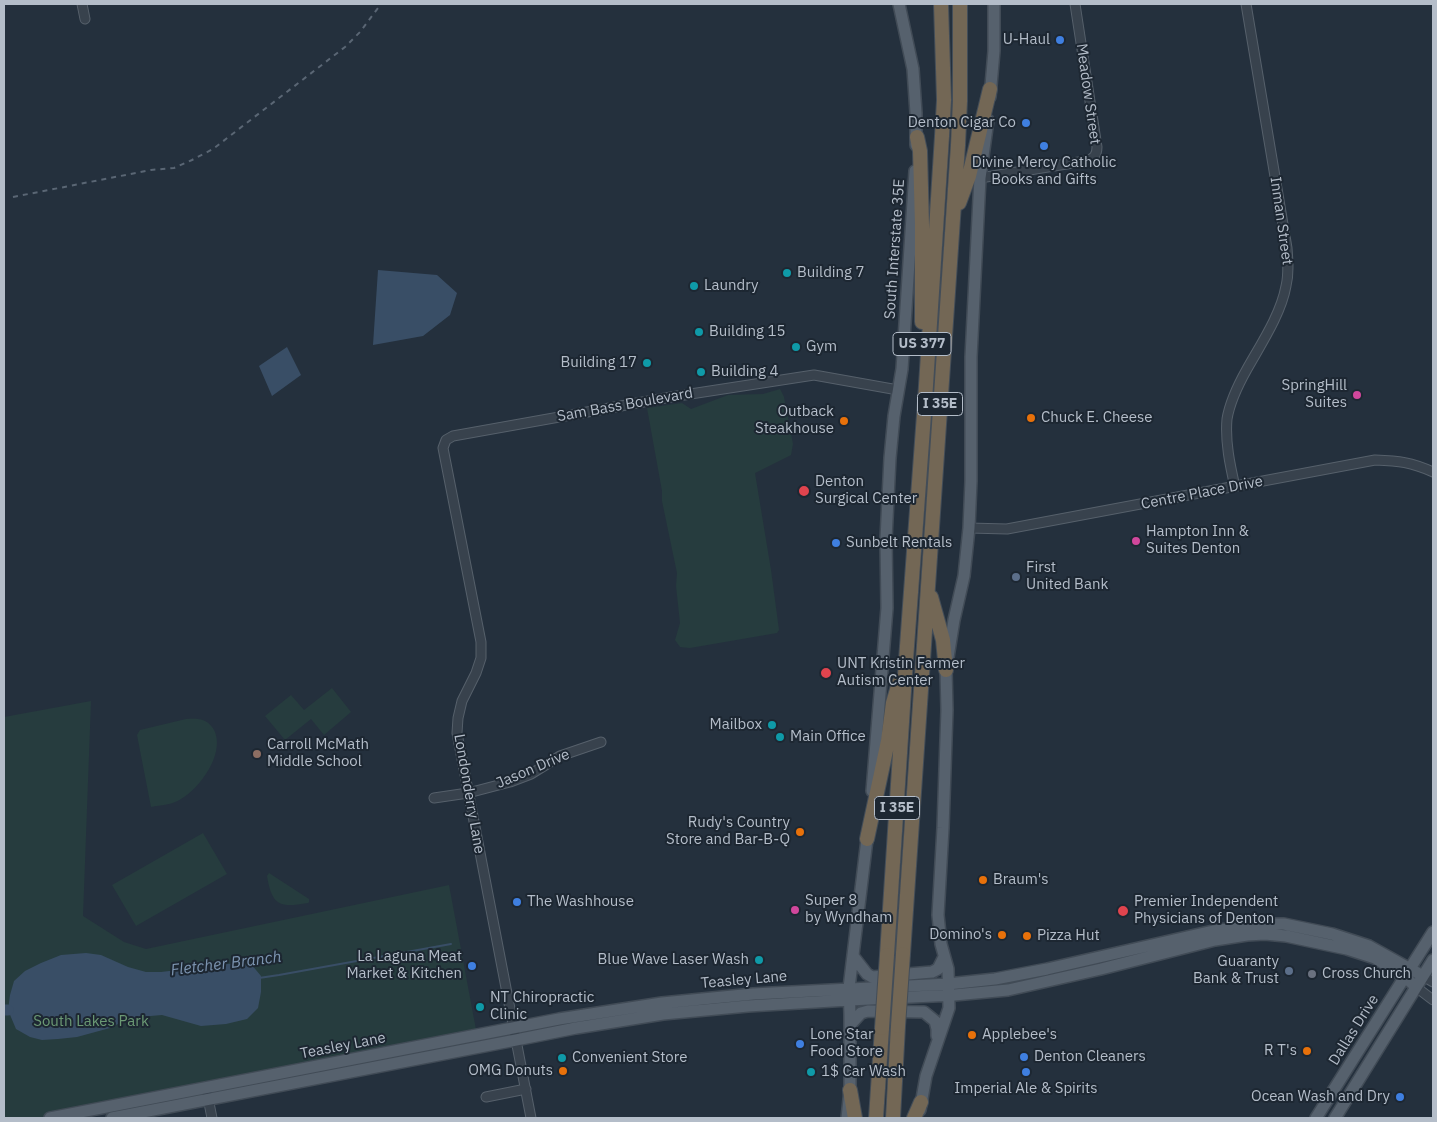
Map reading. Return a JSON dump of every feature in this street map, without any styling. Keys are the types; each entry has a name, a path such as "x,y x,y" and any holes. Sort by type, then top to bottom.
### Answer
{"highway":[{"name":"I 35E","path":"876,1118 944,100 941,4"},
{"name":"I 35E","path":"893,1118 953,221 960,101 960,4"},
{"path":"953,221 969,176 990,89"},
{"name":"US 377","path":"917,132 921,174 922,351 925,401"},
{"path":"928,588 943,640 946,670"},
{"path":"867,839 888,740 893,703 906,660"},
{"path":"850,1090 854,1118"},
{"path":"914,1118 921,1102"}],"main road":[{"name":"South Interstate 35E","path":"847,1118 850,1090 849,994 867,839 886,625 886,539 890,458 904,349 917,132 913,69 899,4"},
{"path":"919,1118 926,1076 949,1008 948,969 944,957 938,910 947,719 946,670 954,620 964,576 969,528 971,481 970,357 980,178 988,123 994,51 994,4"},
{"name":"Teasley Lane","path":"515,1034 559,1019 662,1003 753,994 849,994 949,989 1008,990 1048,974 1213,932 1262,924 1284,924 1332,934 1370,946 1408,973 1423,976"},
{"name":"Dallas Drive","path":"1316,1118 1433,932"},
{"path":"853,956 866,974 872,977 932,972 938,969 944,957"},
{"name":"Dallas Drive","path":"1335,1118 1433,960"},
{"name":"Teasley Lane","path":"1408,973 1416,987"},
{"name":"Teasley Lane","path":"50,1118 207,1094 515,1034 576,1028 663,1014 849,994"},
{"path":"662,1003 663,1014"},
{"path":"850,1025 861,1013 868,1011 924,1012 935,1021 937,1041"},
{"path":"1328,1118 1342,1093 1342,1089 1337,1085"},
{"name":"Teasley Lane","path":"112,1118 207,1094"}],"street":[{"path":"82,4 85,19"},
{"name":"Meadow Street","path":"980,178 1094,158 1097,146 1075,4"},
{"name":"Inman Street","path":"1235,487 1228,454 1227,436 1231,403 1236,388 1282,303 1288,271 1287,248 1246,4"},
{"name":"Sam Bass Boulevard","path":"445,443 446,440 453,436 671,397 814,375 898,390"},
{"name":"Londonderry Lane","path":"445,443 443,448 481,642 481,658 462,701 457,733 531,1118"},
{"name":"Centre Place Drive","path":"969,528 1007,529 1375,460 1399,460 1415,464 1433,472"},
{"name":"Jason Drive","path":"434,798 468,793 517,779 531,774 560,756 601,742"},
{"name":"Teasley Lane","path":"1423,976 1433,982"},
{"name":"Teasley Lane","path":"1416,987 1433,1000"},
{"path":"486,1096 526,1089"},
{"path":"207,1094 212,1118"}],"green space":[{"path":"780,389 784,397 793,444 791,455 755,473 779,630 777,633 690,648 680,647 675,640 680,623 676,586 677,573 662,501 662,491 647,408 682,403 691,409 728,395 763,394"},
{"path":"332,688 351,712 324,735 311,719 285,740 265,716 291,695 304,710"},
{"name":"South Lakes Park","path":"91,701 83,916 124,942 146,949 449,885 477,1035 51,1118 4,1118 4,717"},
{"path":"186,719 203,720 213,728 217,741 213,760 202,779 188,794 174,802 151,807 137,735 140,730"},
{"path":"203,833 227,874 136,926 112,885"},
{"path":"269,873 309,899 309,902 290,905 279,903 269,886 267,876"}],"water":[{"path":"378,270 437,275 457,293 450,315 423,336 373,345"},
{"path":"287,347 301,375 272,396 259,366"},
{"path":"86,953 101,955 128,967 146,972 236,963 251,964 261,976 258,1008 247,1019 226,1024 201,1026 162,1015 139,1017 110,1028 77,1037 58,1039 42,1040 30,1037 16,1029 8,1010 14,981 25,971 61,955"}],"waterway":[{"name":"Fletcher Branch","path":"259,978 451,944"}],"railway":[{"path":"13,197 151,170 174,168 213,149 345,47 360,32 381,4"}],"place":[{"name":"U-Haul","path":"1060,40"},
{"name":"Denton Cigar Co","path":"1026,123"},
{"name":"Divine Mercy Catholic Books and Gifts","path":"1044,146"},
{"name":"Building 7","path":"787,273"},
{"name":"Laundry","path":"694,286"},
{"name":"Building 15","path":"699,332"},
{"name":"Gym","path":"796,347"},
{"name":"Building 17","path":"647,363"},
{"name":"Building 4","path":"701,372"},
{"name":"SpringHill Suites","path":"1357,395"},
{"name":"Chuck E. Cheese","path":"1031,418"},
{"name":"Outback Steakhouse","path":"844,421"},
{"name":"Denton Surgical Center","path":"804,491"},
{"name":"Hampton Inn & Suites Denton","path":"1136,541"},
{"name":"Sunbelt Rentals","path":"836,543"},
{"name":"First United Bank","path":"1016,577"},
{"name":"UNT Kristin Farmer Autism Center","path":"826,673"},
{"name":"Mailbox","path":"772,725"},
{"name":"Main Office","path":"780,737"},
{"name":"Carroll McMath Middle School","path":"257,754"},
{"name":"Rudy's Country Store and Bar-B-Q","path":"800,832"},
{"name":"Braum's","path":"983,880"},
{"name":"The Washhouse","path":"517,902"},
{"name":"Super 8 by Wyndham","path":"795,910"},
{"name":"Premier Independent Physicians of Denton","path":"1123,911"},
{"name":"Domino's","path":"1002,935"},
{"name":"Pizza Hut","path":"1027,936"},
{"name":"Blue Wave Laser Wash","path":"759,960"},
{"name":"La Laguna Meat Market & Kitchen","path":"472,966"},
{"name":"Guaranty Bank & Trust","path":"1289,971"},
{"name":"Cross Church","path":"1312,974"},
{"name":"NT Chiropractic Clinic","path":"480,1007"},
{"name":"Applebee's","path":"972,1035"},
{"name":"Lone Star Food Store","path":"800,1044"},
{"name":"R T's","path":"1307,1051"},
{"name":"Denton Cleaners","path":"1024,1057"},
{"name":"Convenient Store","path":"562,1058"},
{"name":"OMG Donuts","path":"563,1071"},
{"name":"1$ Car Wash","path":"811,1072"},
{"name":"Imperial Ale & Spirits","path":"1026,1072"},
{"name":"Ocean Wash and Dry","path":"1400,1097"}]}
